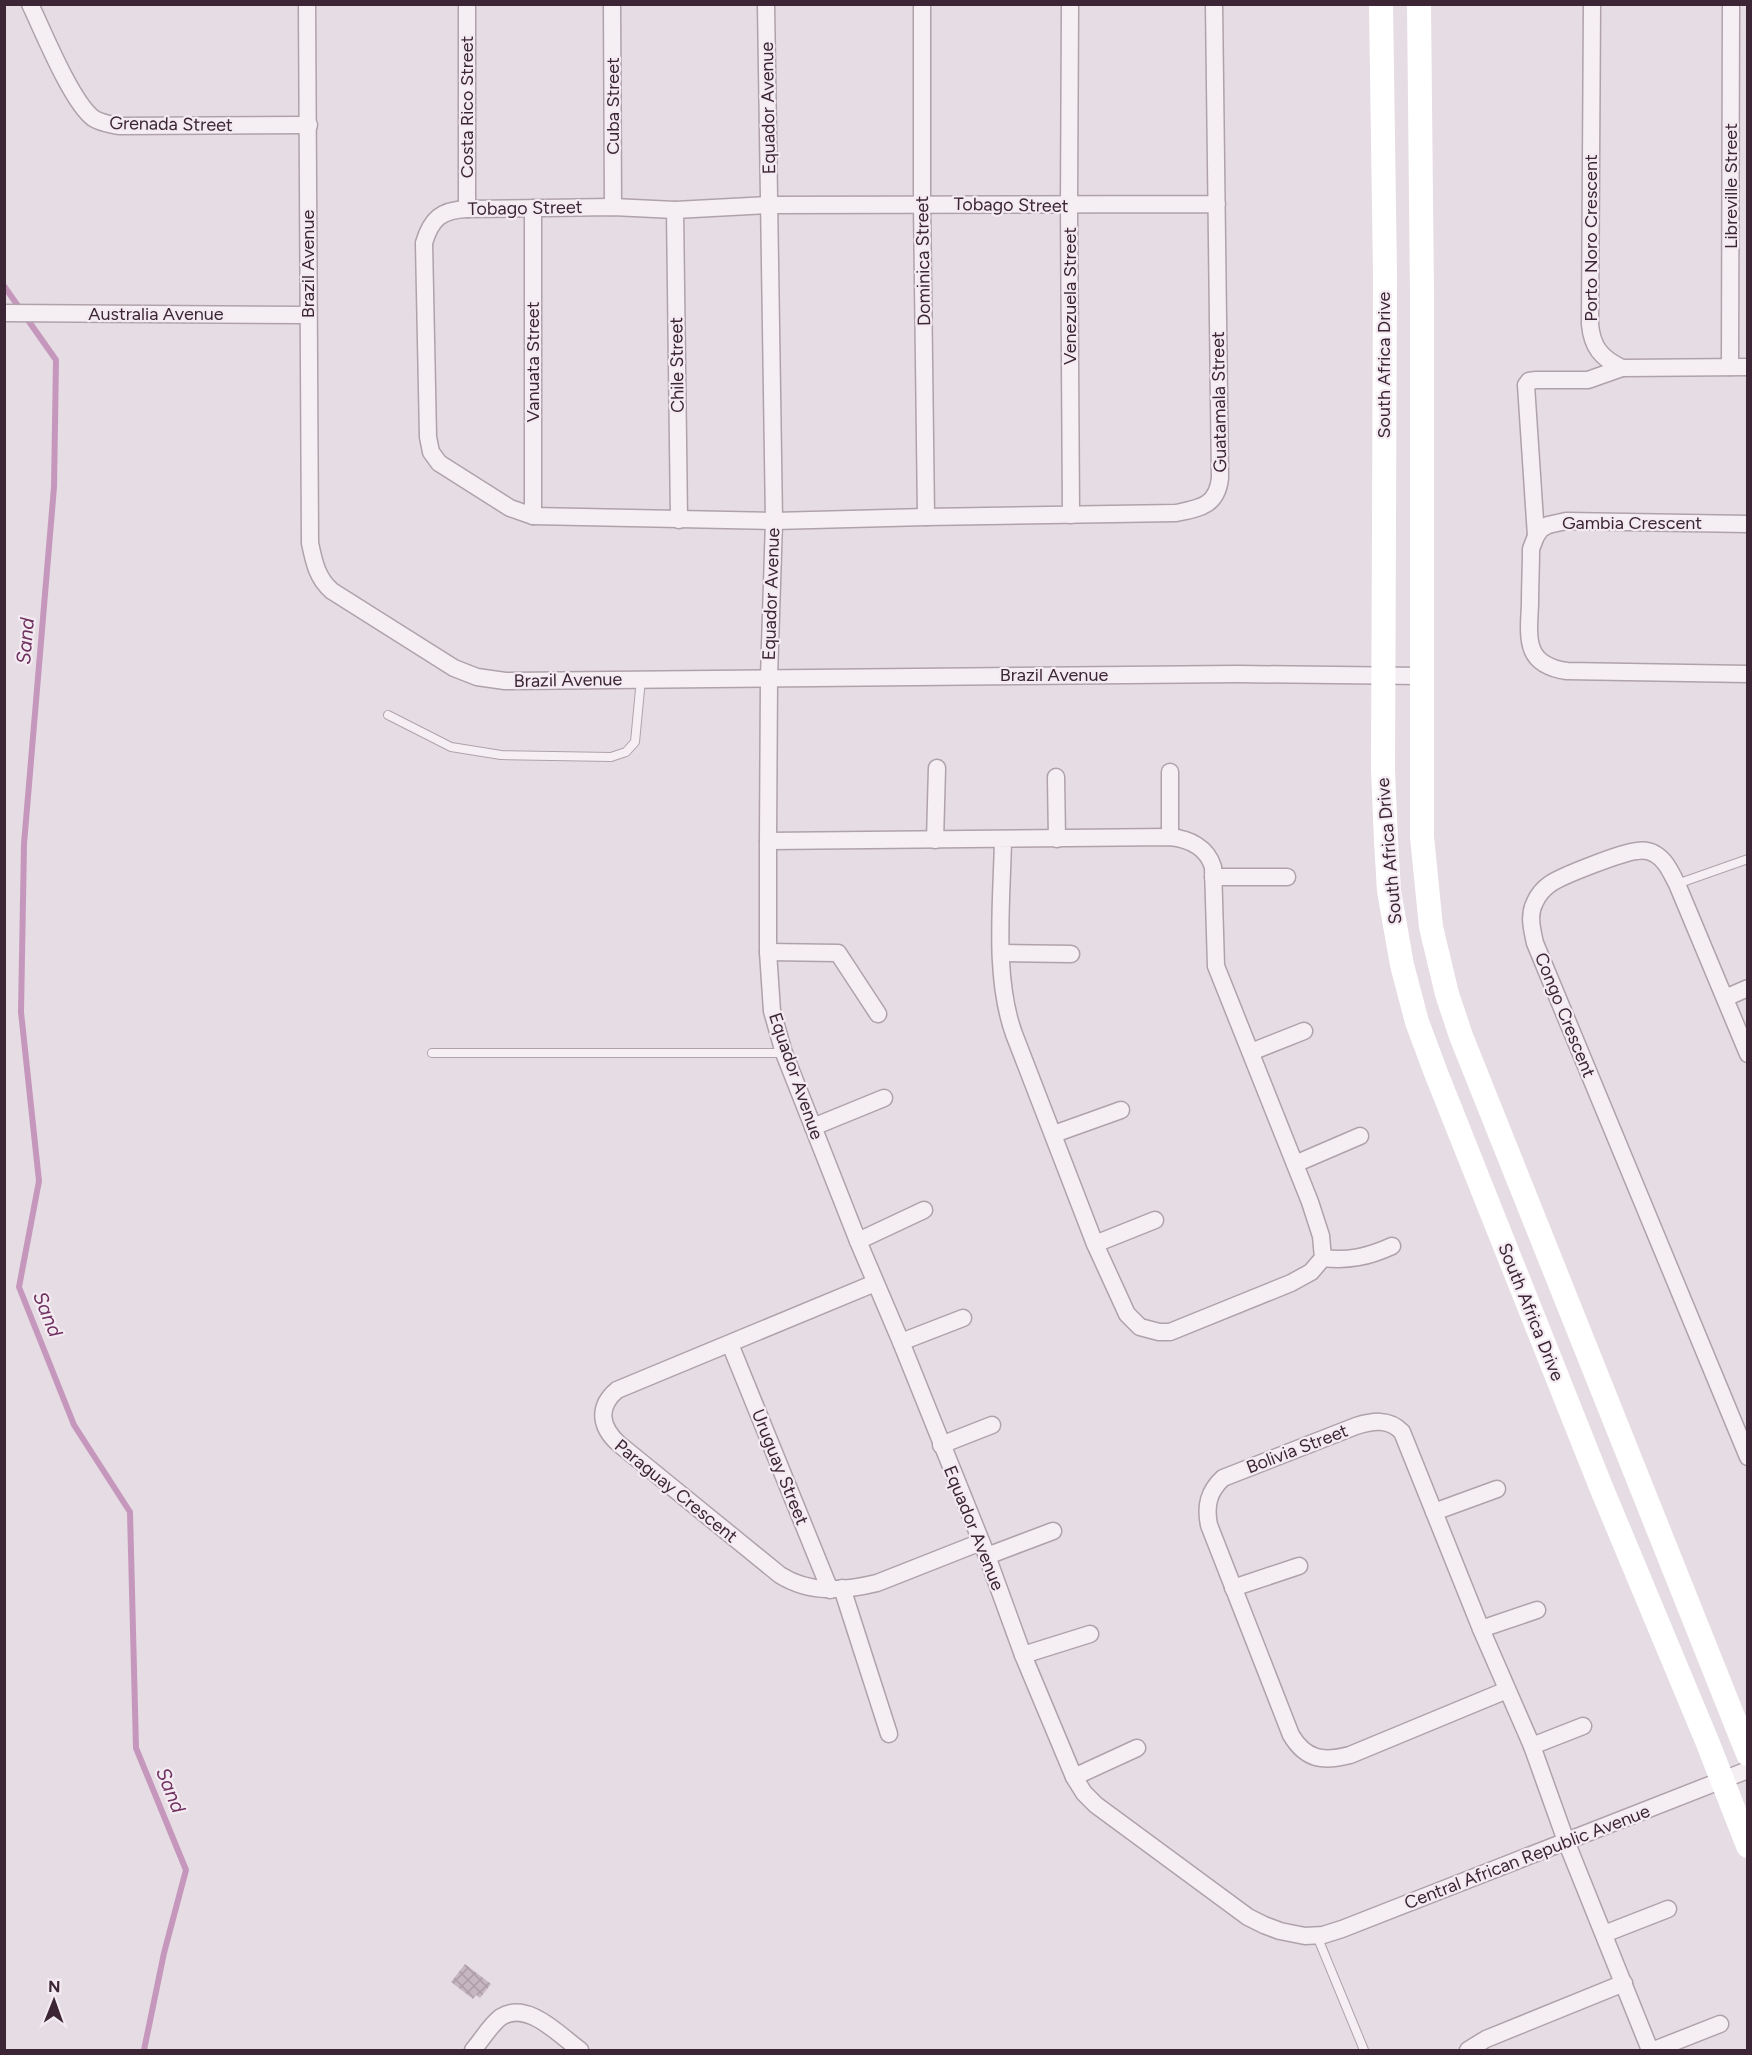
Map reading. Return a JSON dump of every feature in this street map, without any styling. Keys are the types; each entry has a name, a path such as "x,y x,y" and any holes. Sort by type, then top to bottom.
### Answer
{"street":[{"name":"Grenada Street","path":"30,4 74,93 84,110 94,119 119,126 309,125"},
{"name":"Brazil Avenue","path":"307,4 309,125 307,315 310,543 314,565 324,584 345,600 454,668 477,677 522,681 1225,674 1422,676"},
{"name":"Costa Rico Street","path":"466,4 467,209"},
{"name":"Cuba Street","path":"612,4 613,207"},
{"name":"Equador Avenue","path":"766,4 774,521 769,677 768,952 770,998 784,1053 984,1549 1023,1655 1074,1777 1084,1793 1101,1809 1248,1917 1280,1931 1311,1936"},
{"name":"Dominica Street","path":"922,4 926,517"},
{"name":"Venezuela Street","path":"1070,4 1071,515"},
{"name":"Guatamala Street","path":"774,521 1176,513 1207,505 1215,496 1220,478 1214,4"},
{"name":"South Africa Drive","path":"1381,4 1385,275 1383,770 1389,891 1402,965 1417,1022 1601,1487 1748,1846"},
{"name":"South Africa Drive","path":"1419,4 1422,284 1422,837 1431,927 1447,994 1465,1046 1748,1754"},
{"name":"Porto Noro Crescent","path":"1592,4 1590,324 1592,339 1599,352 1611,363 1622,368"},
{"name":"Libreville Street","path":"1730,367 1731,4"},
{"name":"Tobago Street","path":"774,521 533,516 510,508 439,463 431,452 428,437 424,243 428,229 436,218 448,212 467,209 613,207 675,210 770,205 1216,204"},
{"name":"Vanuata Street","path":"533,208 533,516"},
{"name":"Chile Street","path":"675,210 679,520"},
{"name":"Australia Avenue","path":"4,314 307,315"},
{"path":"1536,536 1526,385 1529,381 1588,380 1622,368 1748,367"},
{"name":"Gambia Crescent","path":"1748,524 1566,521 1548,525 1536,536 1531,549 1529,641 1534,654 1547,666 1568,671 1748,674"},
{"path":"935,840 937,768"},
{"path":"1170,772 1170,837"},
{"path":"1056,777 1056,839"},
{"path":"768,841 1170,837 1194,843 1203,850 1211,860 1213,877 1216,966 1318,1222 1323,1258 1311,1272 1291,1283 1180,1329 1159,1332 1140,1327 1126,1314 1095,1244 1007,1016 1003,993 1001,952 1003,839"},
{"name":"Congo Crescent","path":"1748,1054 1677,884 1666,864 1656,854 1644,851 1628,852 1551,883 1541,892 1531,913 1535,943 1748,1457"},
{"path":"1213,877 1287,877"},
{"path":"768,952 838,953 878,1014"},
{"path":"1001,952 1071,954"},
{"path":"1725,998 1748,988"},
{"path":"1251,1052 1304,1031"},
{"path":"813,1127 884,1098"},
{"path":"1054,1134 1121,1110"},
{"path":"1295,1164 1360,1136"},
{"path":"858,1241 924,1210"},
{"path":"1095,1244 1155,1220"},
{"path":"1323,1258 1353,1259 1375,1254 1392,1246"},
{"name":"Paraguay Crescent","path":"875,1283 617,1390 606,1401 603,1412 606,1430 610,1437 780,1575 802,1586 836,1589 861,1587 984,1549 1053,1531"},
{"path":"901,1342 963,1317"},
{"name":"Uruguay Street","path":"730,1344 836,1589 889,1734"},
{"name":"Bolivia Street","path":"1507,1690 1350,1755 1329,1759 1305,1753 1291,1735 1207,1517 1207,1504 1216,1484 1223,1478 1356,1426 1378,1422 1397,1427 1405,1439 1481,1629 1532,1746 1566,1841 1652,2050"},
{"path":"941,1445 992,1425"},
{"path":"1434,1512 1497,1489"},
{"path":"1233,1588 1299,1566"},
{"path":"1481,1629 1537,1610"},
{"path":"1023,1655 1090,1634"},
{"path":"1532,1746 1583,1726"},
{"path":"1074,1777 1137,1748"},
{"name":"Central African Republic Avenue","path":"1311,1936 1342,1929 1748,1770"},
{"path":"1604,1934 1668,1909"},
{"path":"1468,2050 1486,2039 1624,1983"},
{"path":"473,2050 500,2018 510,2013 535,2017 580,2050"},
{"path":"1652,2050 1720,2024"}],"lane":[{"path":"388,715 451,747 501,754 611,757 626,752 635,742 641,679"},
{"path":"1677,884 1748,859"},
{"path":"432,1053 784,1053"},
{"path":"1311,1936 1364,2050"}],"building":[{"path":"465,1964 491,1984 480,1998 476,1995 473,1999 451,1982"}],"waterway":[{"name":"Sand","path":"4,286 56,360 54,487 24,844 21,1012 39,1181 19,1287 74,1425 130,1512 136,1748 186,1870 164,1953 144,2050"}]}
